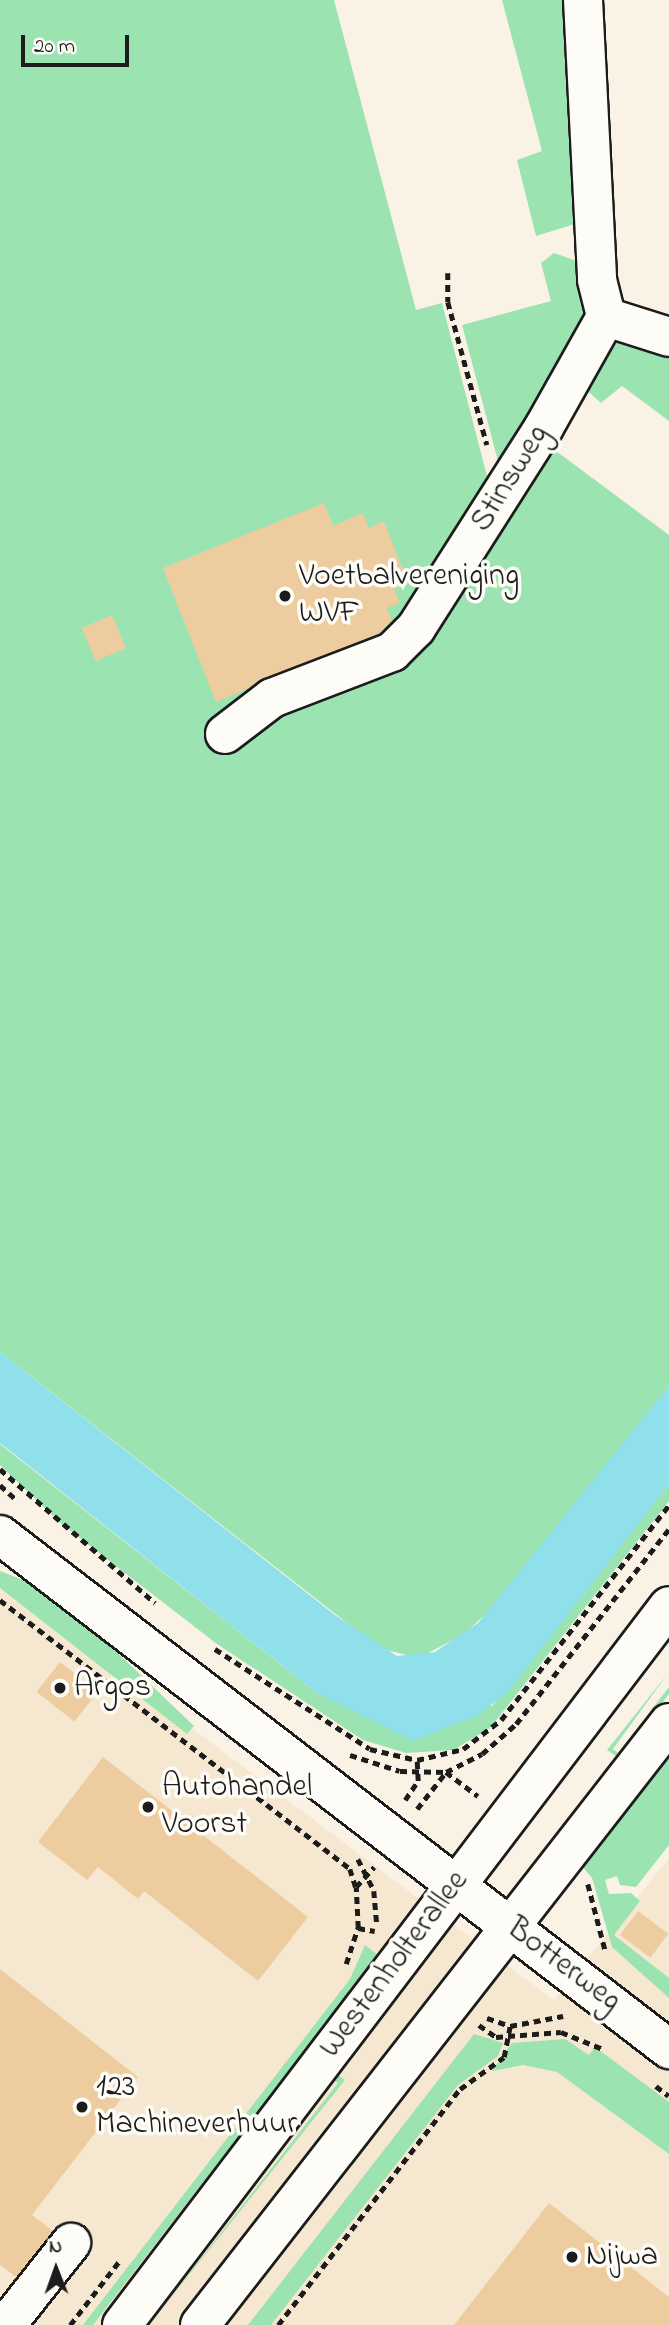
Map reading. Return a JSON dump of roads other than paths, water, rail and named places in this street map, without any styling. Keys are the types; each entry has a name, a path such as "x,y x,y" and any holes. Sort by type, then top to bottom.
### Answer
{"street":[{"path":"583,0 597,280 606,317 669,337"},
{"name":"Stinsweg","path":"225,734 271,698 392,652 416,628 501,496 606,317"},
{"name":"Botterweg","path":"0,1535 394,1842 669,2049"},
{"name":"Westenholterallee","path":"122,2325 669,1606"},
{"name":"Westenholterallee","path":"200,2325 669,1723"},
{"path":"6,2325 71,2244"}],"water":[{"path":"0,1352 335,1615 397,1656 435,1652 478,1623 669,1386 669,1484 508,1692 478,1715 413,1741 317,1693 0,1443"}],"place":[{"name":"Voetbalvereniging WVF","path":"285,596"},
{"name":"Argos","path":"60,1688"},
{"name":"Autohandel Voorst","path":"148,1807"},
{"name":"123 Machineverhuur","path":"82,2107"},
{"name":"Nijwa","path":"572,2257"}]}
